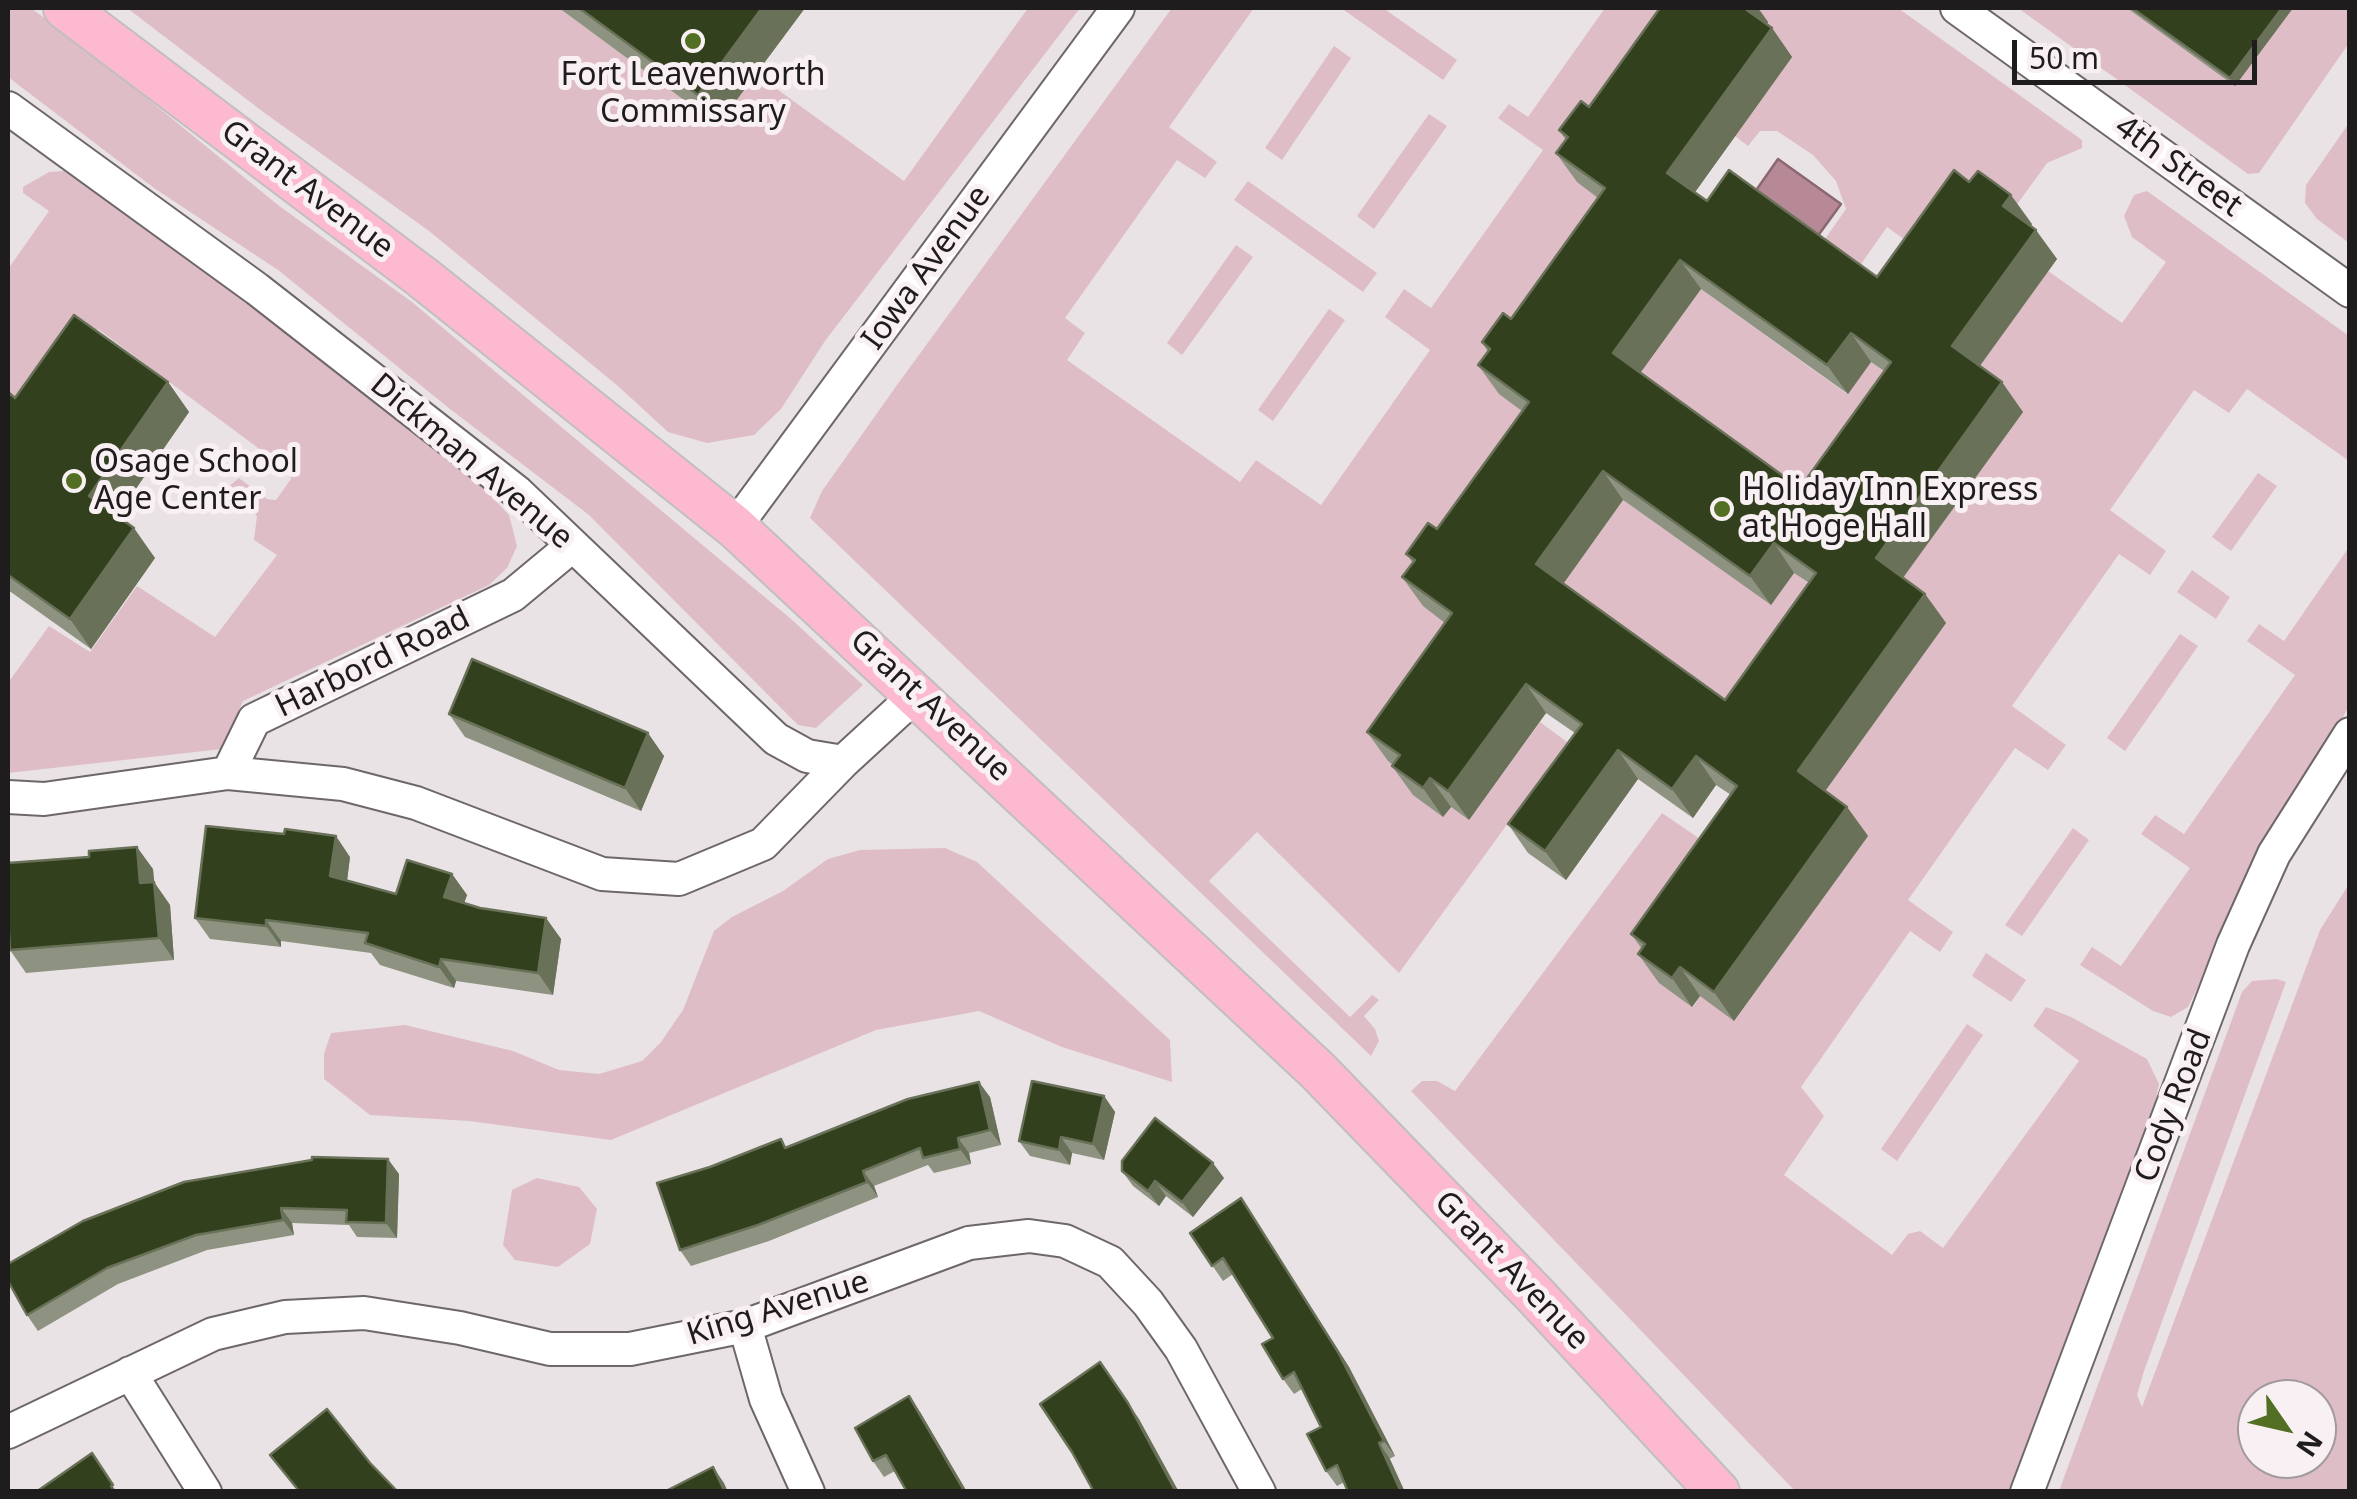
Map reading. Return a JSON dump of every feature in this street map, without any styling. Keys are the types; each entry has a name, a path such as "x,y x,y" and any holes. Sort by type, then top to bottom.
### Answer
{"main road":[{"name":"Grant Avenue","path":"65,8 422,277 735,527 1330,1083 1718,1492"}],"street":[{"name":"Iowa Avenue","path":"735,527 1118,8"},
{"name":"4th Street","path":"1957,8 2350,292"},
{"name":"Dickman Avenue","path":"8,108 273,301 517,492 776,739 808,756 843,762"},
{"name":"Harbord Road","path":"228,773 254,720 513,595 572,546"},
{"path":"8,797 44,799 228,773 343,784 416,803 602,874 679,879 763,844 916,694"},
{"name":"Cody Road","path":"2027,1492 2233,945 2274,854 2350,734"},
{"name":"King Avenue","path":"8,1432 213,1334 285,1318 364,1313 460,1328 550,1348 630,1350 745,1326 968,1243 1029,1236 1065,1241 1110,1262 1148,1304 1190,1364 1259,1492"},
{"path":"745,1326 766,1399 808,1492"},
{"path":"130,1373 205,1492"}],"shaded area":[{"path":"8,8 31,8 278,205 412,302 791,619 863,685 816,728 798,725 589,515 278,270 154,188 8,77"},
{"path":"127,8 559,8 718,124 756,74 904,181 1028,8 1080,8 825,341 781,409 754,435 707,443 668,432 618,386 429,231"},
{"path":"1172,8 1254,8 1169,127 1217,162 1205,178 1177,160 1065,318 1085,333 1067,360 1240,482 1256,460 1321,505 1430,350 1385,317 1404,289 1431,308 1543,150 1498,118 1509,104 1528,117 1605,8 1702,8 1420,784 1443,817 1451,807 1469,820 1540,722 1567,742 1399,973 1257,832 1209,881 1350,1017 1372,995 1379,1000 1364,1016 1379,1041 1371,1056 810,518 822,491 897,385"},
{"path":"1341,8 1383,8 1457,60 1443,80"},
{"path":"1747,8 1898,8 2082,140 2082,148 2047,163 2013,210 1931,259 1887,227 1854,274 1818,249 1846,209 1836,181 1813,155 1777,131 1760,131 1748,146 1735,136"},
{"path":"2018,8 2349,8 2349,43 2259,173 2248,174"},
{"path":"1334,46 1351,58 1282,160 1265,148"},
{"path":"1429,114 1447,126 1374,229 1357,216"},
{"path":"2349,123 2350,243 2317,219 2305,203 2306,185"},
{"path":"1778,159 1841,204 1812,244 1750,199"},
{"path":"65,171 271,319 470,473 509,515 517,546 507,568 489,585 243,701 222,749 8,773 8,680 49,626 90,652 137,586 215,637 277,555 254,540 257,516 227,488 239,478 267,499 276,500 291,479 289,471 98,329 32,419 8,411 8,269 49,211 23,193 23,187 49,172"},
{"path":"1248,181 1377,273 1363,292 1234,200"},
{"path":"2147,191 2349,336 2349,461 2247,389 2229,413 2194,390 2110,510 2166,551 2150,575 2119,554 2012,706 2066,745 2048,770 2015,748 1908,900 1953,932 1940,952 1910,931 1801,1087 1824,1116 1784,1175 1892,1255 1908,1234 1920,1231 1943,1248 2079,1061 2033,1026 2046,1007 2147,1059 2159,1084 2154,1106 2009,1491 1795,1491 1411,1091 1422,1081 1437,1081 1455,1091 1662,813 1709,845 1693,1007 1700,996 1735,1020 1867,837 1818,801 1945,623 1896,587 1973,375 2048,271 2122,323 2166,262 2132,237 2124,216 2134,195"},
{"path":"1236,245 1253,257 1182,355 1167,343"},
{"path":"1701,289 1847,394 1871,362 1911,391 1820,517 1610,414"},
{"path":"1329,309 1345,320 1273,421 1258,410"},
{"path":"2258,473 2277,486 2231,551 2212,537"},
{"path":"1623,500 1771,605 1794,573 1836,603 1746,730 1533,626"},
{"path":"2349,547 2349,706 2188,1007 2171,1017 2153,1011 2080,965 2092,947 2121,966 2190,868 2141,834 2155,815 2184,834 2295,675 2247,641 2259,624 2284,641"},
{"path":"2192,570 2230,597 2216,619 2177,592"},
{"path":"2180,634 2198,646 2125,751 2107,738"},
{"path":"2073,828 2089,840 2022,936 2005,925"},
{"path":"945,848 977,862 1170,1040 1172,1082 1062,1047 979,1011 876,1030 611,1140 469,1121 370,1115 324,1079 324,1054 331,1033 405,1025 513,1051 559,1070 599,1074 642,1061 683,1010 714,931 732,917 783,891 828,859 860,850"},
{"path":"2349,884 2349,1491 2059,1491 2242,992 2252,981 2277,979 2286,982 2144,1371 2137,1395 2142,1407 2320,930"},
{"path":"1986,953 2026,980 2011,1002 1972,976"},
{"path":"1967,1024 1983,1035 1897,1161 1881,1149"},
{"path":"537,1178 579,1187 597,1209 590,1244 558,1267 515,1260 503,1245 512,1190"}],"building":[{"path":"579,8 762,8 698,95"},
{"name":"Holiday Inn Express at Hoge Hall","path":"1660,8 1744,8 1772,28 1667,173 1707,201 1729,170 1877,277 1954,170 1969,182 1978,171 1992,181 2011,195 2003,206 2036,230 1952,346 2002,382 1876,558 1925,594 1798,771 1847,807 1714,992 1680,967 1672,978 1638,954 1645,944 1631,934 1737,786 1696,756 1672,789 1618,750 1545,851 1508,824 1582,724 1526,684 1448,791 1430,778 1423,788 1392,766 1400,755 1367,732 1452,613 1402,577 1415,560 1406,554 1428,523 1437,529 1529,402 1478,365 1490,349 1482,342 1503,313 1511,319 1605,188 1556,153 1568,137 1559,130 1581,101 1589,107","holes":["1680,260 1827,365 1851,333 1891,362 1800,488 1613,353","1603,471 1750,576 1774,543 1816,573 1725,700 1536,564"]},
{"path":"2132,8 2282,8 2230,78"},
{"name":"Osage School Age Center","path":"74,315 168,382 89,496 134,528 70,619 8,575 8,392 15,398"},
{"path":"472,659 648,733 625,788 449,714"},
{"path":"206,826 284,834 285,829 336,836 330,876 396,894 407,860 452,874 444,897 480,908 546,918 538,973 441,959 439,967 365,943 368,933 266,920 266,926 195,918"},
{"path":"137,847 140,883 154,882 159,938 10,950 8,863 89,857 89,851"},
{"path":"1032,1081 1104,1096 1093,1144 1061,1137 1059,1150 1019,1141"},
{"path":"979,1082 990,1130 958,1138 960,1149 923,1158 920,1148 863,1171 867,1182 758,1225 680,1250 657,1183 781,1139 785,1148 908,1099"},
{"path":"1155,1118 1213,1163 1182,1202 1155,1181 1148,1191 1122,1171 1122,1161"},
{"path":"312,1157 388,1159 386,1223 346,1222 347,1210 281,1208 283,1220 196,1235 107,1268 27,1315 8,1281 8,1264 83,1221 184,1182"},
{"path":"1241,1198 1338,1352 1384,1441 1379,1443 1401,1492 1348,1492 1337,1465 1326,1471 1307,1434 1321,1427 1294,1372 1283,1379 1262,1344 1273,1338 1223,1258 1212,1266 1190,1233"},
{"path":"1100,1362 1128,1403 1176,1492 1094,1492 1040,1404"},
{"path":"909,1396 965,1492 907,1492 886,1455 873,1461 855,1428"},
{"path":"327,1409 398,1492 300,1492 270,1455"},
{"path":"92,1453 115,1492 36,1492"},
{"path":"713,1467 725,1492 664,1492"}],"place":[{"name":"Fort Leavenworth Commissary","path":"693,41"},
{"name":"Osage School Age Center","path":"74,481"},
{"name":"Holiday Inn Express at Hoge Hall","path":"1722,509"}]}
